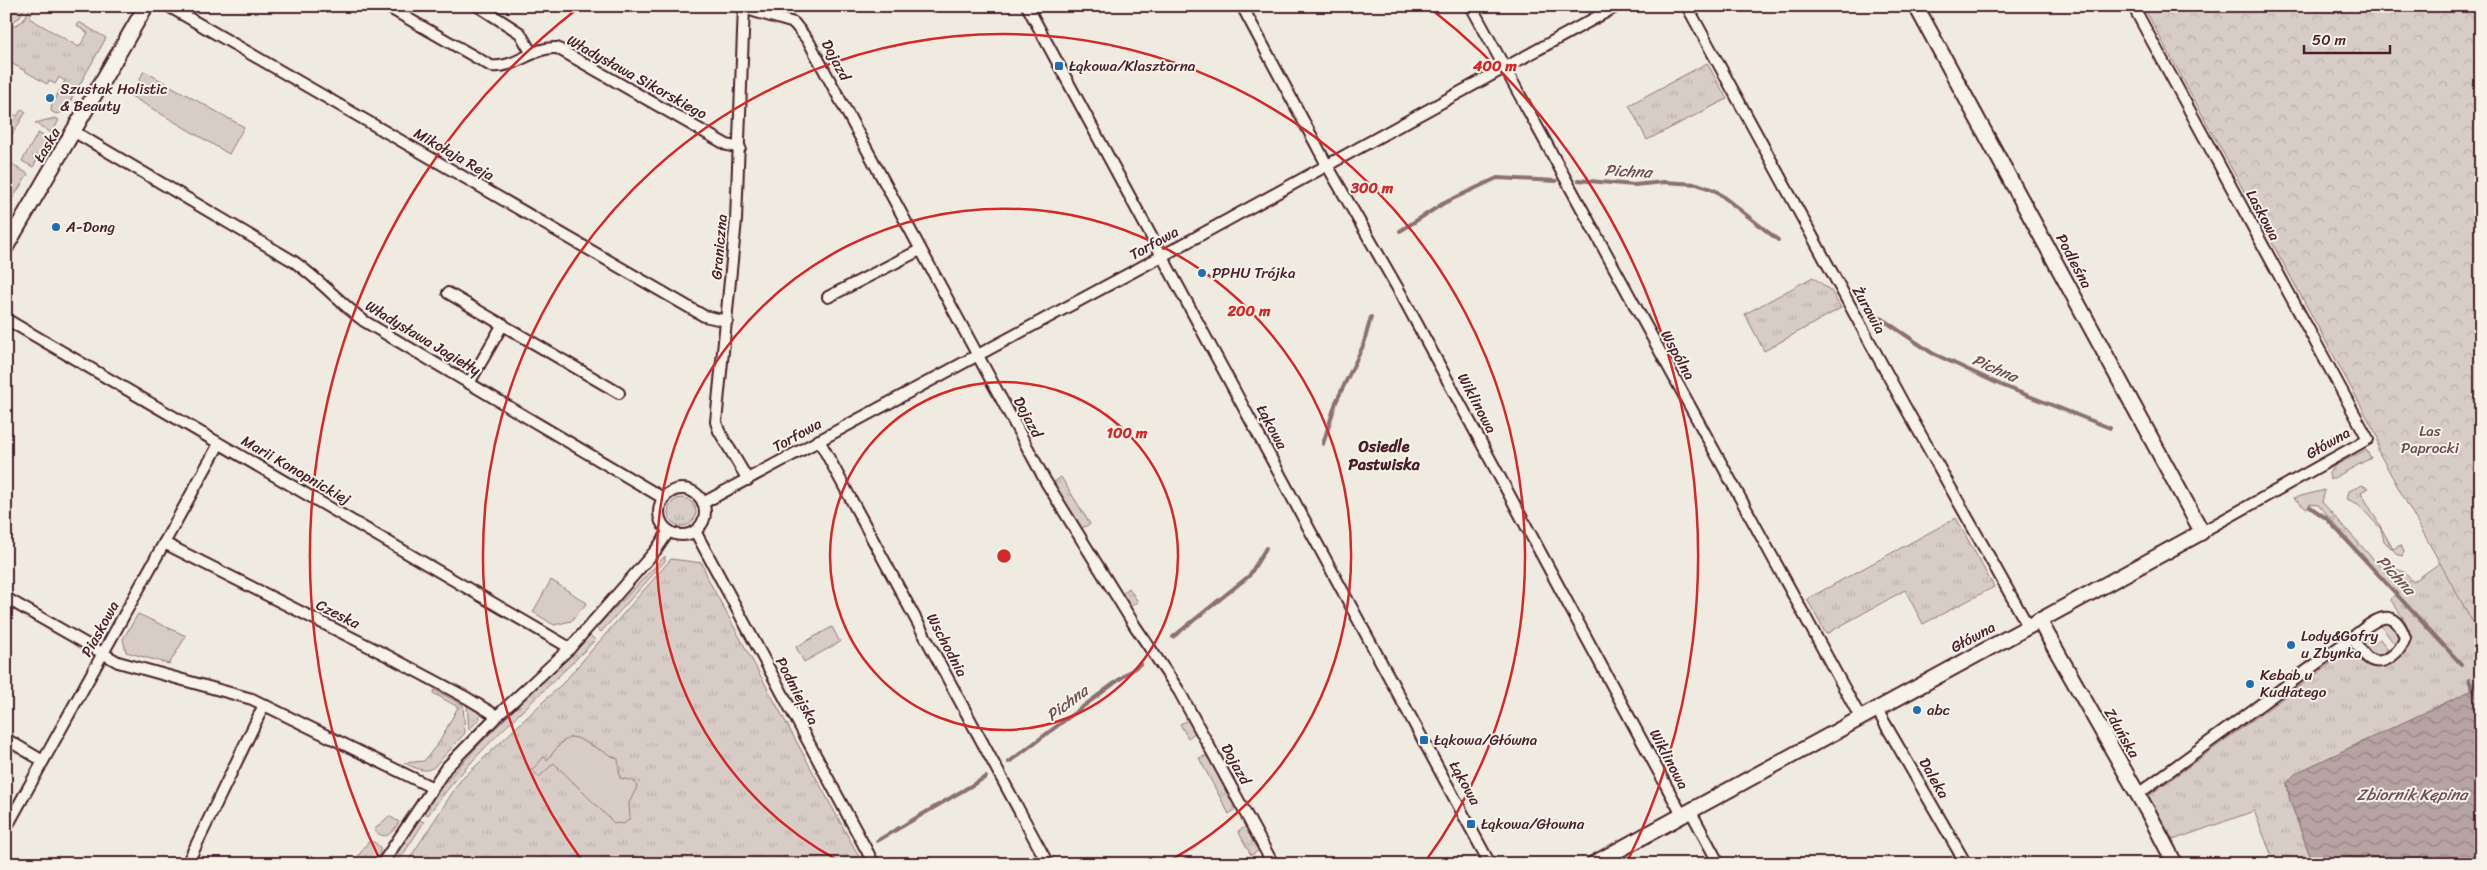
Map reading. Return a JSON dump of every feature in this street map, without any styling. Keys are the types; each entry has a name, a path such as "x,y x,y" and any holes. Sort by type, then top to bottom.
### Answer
{"street":[{"name":"Łaska","path":"6,247 146,6"},
{"name":"Mikołaja Reja","path":"168,6 704,316 728,322"},
{"name":"Władysława Sikorskiego","path":"386,6 484,64 507,66 546,47 557,48 727,145 740,148"},
{"path":"478,6 520,33 532,54"},
{"name":"Łąkowa","path":"1027,6 1490,864"},
{"name":"Wiklinowa","path":"1242,6 1327,164 1401,294 1686,813 1719,864"},
{"name":"Wspólna","path":"1470,6 1860,718"},
{"name":"Torfowa","path":"703,503 1162,256 1617,6"},
{"name":"Żurawia","path":"1687,6 1898,394 2033,623"},
{"name":"Podleśna","path":"1916,6 2202,532"},
{"name":"Laskowa","path":"2133,6 2368,439"},
{"name":"Graniczna","path":"744,7 740,148 728,322 716,422 719,431 748,480"},
{"name":"Dojazd","path":"744,7 782,18 794,24 802,31 1046,482 1135,626 1179,691 1273,864"},
{"name":"Władysława Jagiełły","path":"73,131 293,261 312,274 348,309 364,321 663,498"},
{"path":"828,297 920,250"},
{"path":"448,293 619,394"},
{"name":"Marii Konopnickiej","path":"6,319 219,444 361,524 570,648"},
{"path":"469,383 503,324"},
{"name":"Główna","path":"1593,864 1876,708 2202,532 2368,439"},
{"name":"Wschodnia","path":"819,440 1048,864"},
{"name":"Piaskowa","path":"6,828 219,444"},
{"path":"681,488 694,492 703,503 704,518 695,531 682,535 669,531 664,526 658,512 663,498 668,493 681,488"},
{"path":"382,864 431,787 446,768 497,716 570,648 656,550 669,531"},
{"name":"Podmiejska","path":"695,531 874,864"},
{"name":"Czeska","path":"164,543 388,656 497,716"},
{"path":"6,598 118,662 252,699 431,787"},
{"path":"2138,794 2352,638 2384,616 2396,620 2402,628 2405,638 2398,652 2386,659 2377,660 2366,656 2352,638"},
{"name":"Zduńska","path":"2033,623 2138,794 2175,864"},
{"path":"187,864 264,705"},
{"name":"Daleka","path":"1876,708 1966,864"},
{"path":"6,739 43,760"}],"green space":[{"path":"6,6 26,6 19,18 6,25"},
{"path":"31,6 36,6 29,18 79,47 88,33 77,26 79,22 106,38 64,112 56,114 51,111 52,104 65,81 59,77 55,84 49,81 47,84 6,60 6,30 23,21"},
{"name":"Las Paprocki","path":"2143,6 2481,6 2481,637 2378,451 2378,437"},
{"path":"1707,63 1727,99 1647,140 1629,105"},
{"path":"144,71 244,127 229,154 131,96"},
{"path":"22,109 26,112 6,144 6,110 17,116"},
{"path":"55,118 59,120 52,133 35,123"},
{"path":"38,133 49,139 33,167 22,161"},
{"path":"6,160 28,174 6,209"},
{"path":"1813,277 1831,291 1841,308 1764,351 1745,314"},
{"path":"2366,450 2371,458 2330,480 2329,473 2334,466"},
{"path":"1061,477 1090,524 1082,528 1053,483"},
{"path":"2362,485 2368,488 2361,492 2393,549 2401,545 2404,552 2402,556 2398,555 2384,541 2381,529 2358,504 2347,499 2349,491"},
{"path":"2325,490 2322,502 2392,580 2396,569 2404,572 2413,582 2441,562 2481,637 2481,686 2296,773 2287,783 2290,801 2313,864 2275,864 2254,811 2173,840 2148,796 2348,651 2367,664 2377,667 2390,662 2403,651 2408,643 2409,629 2390,599 2397,594 2318,505 2310,504 2307,509 2293,498"},
{"path":"682,498 692,502 696,512 692,522 682,526 672,522 668,512 672,502"},
{"path":"1956,518 1994,587 1923,624 1905,590 1826,634 1807,599"},
{"path":"665,556 665,561 601,632 596,628"},
{"path":"671,559 702,563 709,581 863,864 406,864 460,781 564,682"},
{"path":"551,580 587,603 571,621 554,625 533,612"},
{"path":"1129,588 1138,602 1129,607 1121,595"},
{"path":"138,614 186,636 169,664 126,652 123,639"},
{"path":"2388,622 2395,627 2399,636 2395,645 2379,623"},
{"path":"832,627 840,642 804,662 796,647"},
{"path":"2365,634 2373,645 2380,639 2388,650 2378,656 2368,651 2358,638"},
{"path":"590,635 595,640 508,724 466,768 428,815 423,812 461,764"},
{"path":"435,690 463,705 465,733 434,767 423,770 404,763 424,761 440,741 458,707 433,693"},
{"path":"467,705 478,712 480,718 469,730"},
{"path":"1189,720 1196,732 1188,738 1180,724"},
{"path":"571,737 577,738 618,759 620,778 634,781 637,787 629,803 630,818 624,824 614,823 554,763 539,777 532,770 544,757 547,760 562,742"},
{"path":"1208,755 1237,808 1229,814 1199,758"},
{"path":"389,816 399,822 388,835 378,834 374,830"},
{"path":"418,819 424,822 397,864 389,864"},
{"path":"1248,827 1260,850 1251,855 1238,831"},
{"path":"368,842 374,842 380,847 380,853 373,864 353,864"}],"water":[{"name":"Zbiornik Kępina","path":"2481,686 2481,864 2313,864 2290,801 2287,783 2296,773"}],"waterway":[{"name":"Pichna","path":"1400,231 1444,203 1497,178 1556,181"},
{"name":"Pichna","path":"1578,180 1634,185 1664,182 1697,184 1716,191 1778,240"},
{"name":"Pichna","path":"1323,444 1336,402 1363,346 1371,317"},
{"name":"Pichna","path":"1879,317 1932,353 2001,385 2110,428"},
{"name":"Pichna","path":"2310,507 2326,518 2461,664"},
{"name":"Pichna","path":"1173,637 1249,576 1266,548"},
{"name":"Pichna","path":"1009,762 1140,664"},
{"path":"2469,680 2474,692"},
{"name":"Pichna","path":"877,841 986,777"},
{"name":"Pichna","path":"849,864 856,859"}],"place":[{"name":"Łąkowa/Klasztorna","path":"1059,66"},
{"name":"Szustak Holistic & Beauty","path":"50,98"},
{"name":"A-Dong","path":"56,227"},
{"name":"PPHU Trójka","path":"1202,273"},
{"name":"Lody&Gofry u Zbynka","path":"2291,645"},
{"name":"Kebab u Kudłatego","path":"2250,684"},
{"name":"abc","path":"1917,710"},
{"name":"Łąkowa/Główna","path":"1424,740"},
{"name":"Łąkowa/Głowna","path":"1471,824"}],"district":[{"name":"Osiedle Pastwiska","path":"1384,455"}]}
